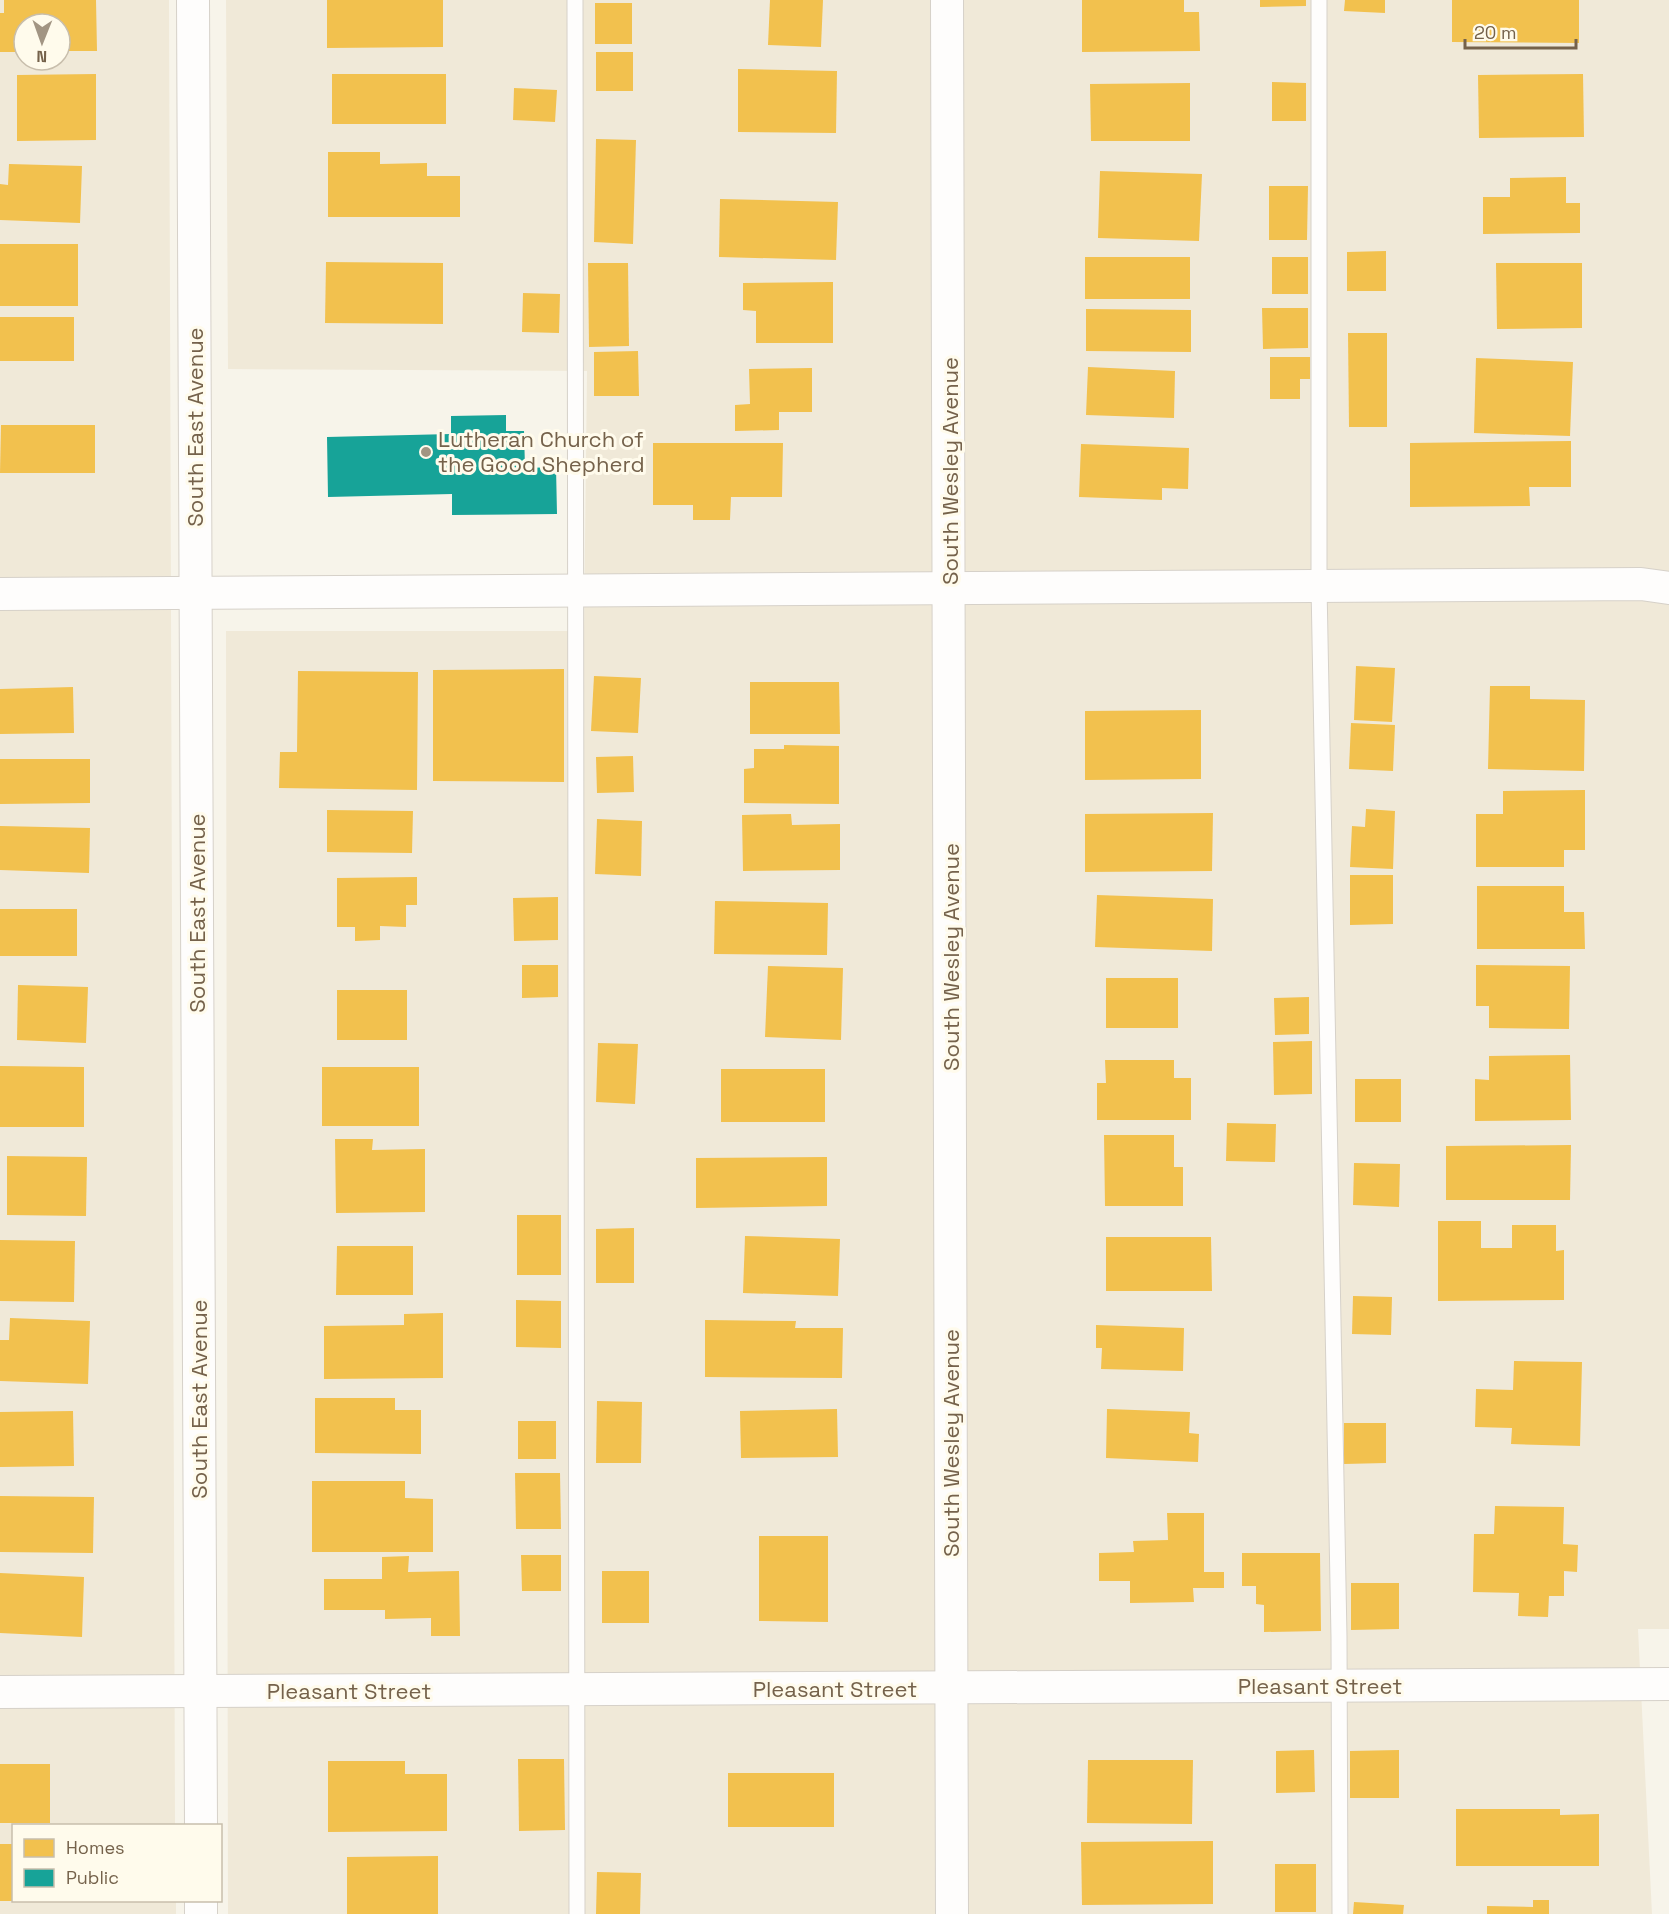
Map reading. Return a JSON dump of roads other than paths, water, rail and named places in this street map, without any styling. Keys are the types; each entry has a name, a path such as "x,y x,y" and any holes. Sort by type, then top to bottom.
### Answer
{"street":[{"name":"South East Avenue","path":"193,0 201,1824"},
{"name":"South Wesley Avenue","path":"947,0 951,587 952,1914"},
{"path":"0,594 1641,584 1669,588"},
{"name":"Pleasant Street","path":"0,1692 1669,1684"}],"lane":[{"path":"575,0 577,1914"},
{"path":"1319,0 1319,586 1340,1686 1340,1914"}],"place":[{"name":"Lutheran Church of the Good Shepherd","path":"426,452"}]}
